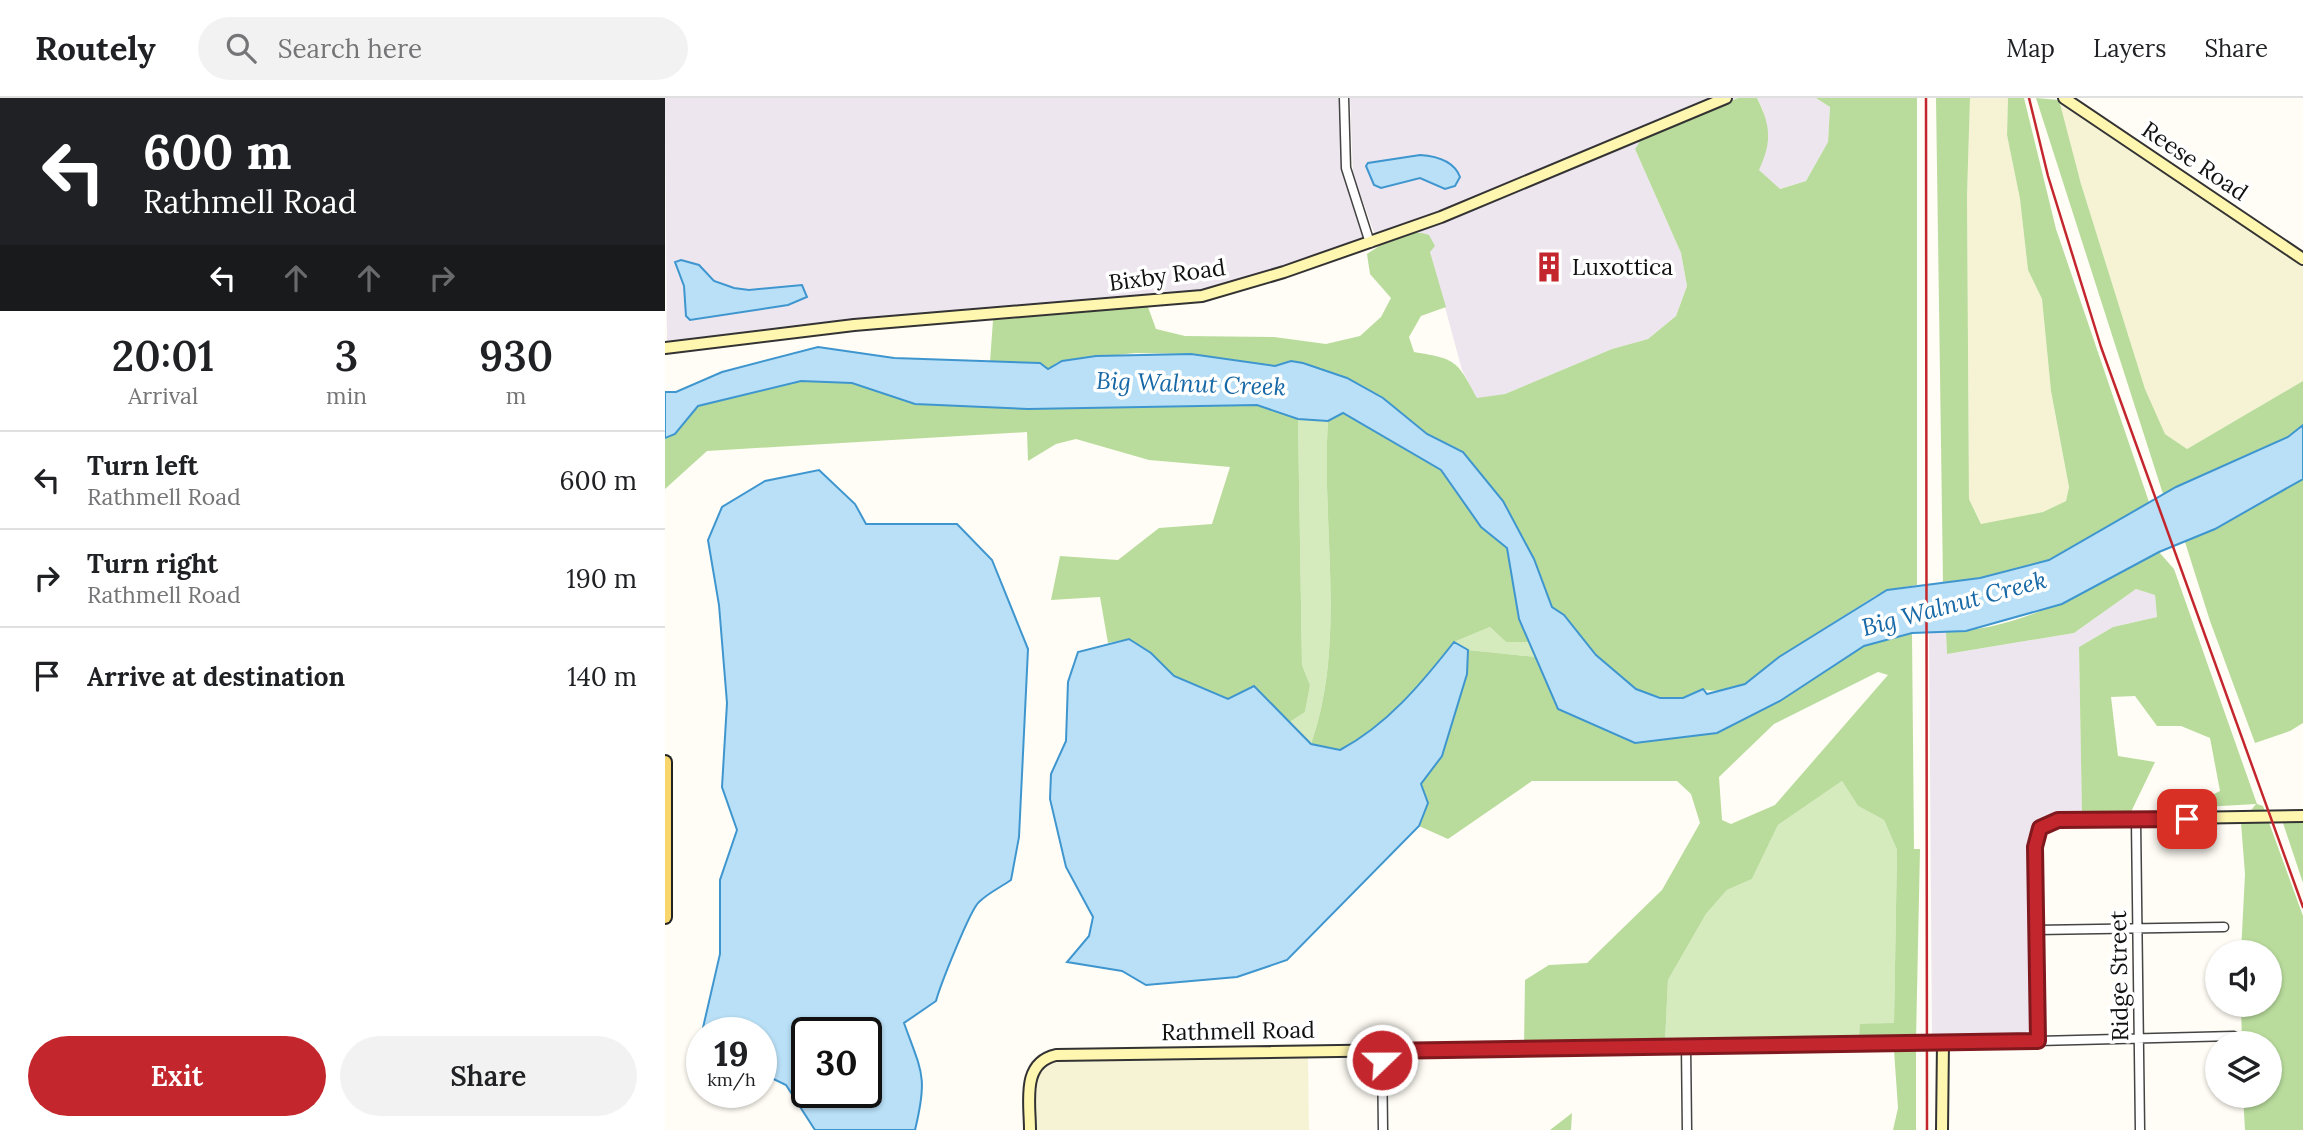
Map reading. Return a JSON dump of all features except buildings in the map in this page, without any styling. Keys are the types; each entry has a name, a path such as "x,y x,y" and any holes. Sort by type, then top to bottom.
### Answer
{"main road":[{"path":"665,762 665,917"}],"street":[{"path":"1344,98 1346,168 1370,243"},
{"name":"Bixby Road","path":"665,348 854,325 1202,296 1370,243 1726,98"},
{"name":"Reese Road","path":"2064,98 2303,259"},
{"path":"2205,1036 2038,1041 2035,847 2040,828 2058,820 2136,821 2303,816"},
{"name":"Ridge Street","path":"2136,821 2140,1130"},
{"path":"2036,930 2224,927"},
{"name":"Rathmell Road","path":"1030,1130 1033,1070 1042,1060 1056,1055 2038,1041"},
{"path":"1942,1130 1943,1042"},
{"path":"1686,1046 1687,1130"},
{"path":"1382,1051 1383,1130"}],"shaded area":[{"path":"665,98 1344,98 1345,156 1370,243 1223,292 667,348"},
{"path":"1350,98 1738,98 1643,138 1635,149 1681,253 1687,286 1676,316 1648,339 1612,349 1505,394 1477,399 1462,370 1430,252 1407,234 1379,246 1353,174"},
{"path":"1757,98 1816,98 1830,107 1828,142 1806,181 1779,189 1759,170 1763,110"},
{"path":"1970,98 2008,98 2007,135 2020,199 2028,270 2042,299 2051,391 2069,487 2066,501 2043,512 1982,525 1969,499 1967,196"},
{"path":"2059,103 2303,267 2303,381 2187,449 2165,434 2145,389 2081,184"},
{"path":"2136,589 2155,594 2157,617 2113,627 2079,647 2082,817 2034,832 2034,1026 2019,1038 1932,1039 1929,632 1946,632 1947,654 2074,633"},
{"path":"1308,1057 1309,1130 1034,1130 1033,1088 1037,1076 1055,1060"}],"green space":[{"path":"1738,98 1757,98 1762,108 1768,142 1759,170 1780,189 1806,181 1828,142 1830,107 1816,98 1917,98 1917,585 1887,590 1875,596 1779,657 1745,684 1724,691 1700,690 1683,698 1666,699 1636,689 1596,655 1564,615 1552,607 1534,559 1461,450 1427,434 1383,398 1291,361 1275,366 1191,354 1135,353 1058,362 1048,369 1040,363 990,362 993,320 1148,307 1156,329 1185,336 1274,337 1326,344 1360,336 1381,317 1391,298 1370,274 1367,254 1397,237 1421,233 1429,235 1435,246 1430,252 1446,307 1421,316 1409,337 1414,352 1454,363 1477,398 1505,394 1612,349 1648,339 1676,316 1687,286 1681,253 1635,149 1642,138"},
{"path":"1936,98 1970,98 1967,196 1969,499 1981,524 2043,512 2066,501 2069,487 2051,391 2042,299 2028,270 2020,199 2007,135 2008,98 2024,98 2056,229 2149,502 2049,560 1980,578 1943,582"},
{"path":"2036,98 2059,100 2081,184 2145,389 2165,434 2187,449 2303,381 2303,425 2288,437 2163,494"},
{"path":"801,381 852,383 915,404 1028,409 1257,405 1298,419 1302,665 1310,685 1305,712 1290,722 1254,687 1228,699 1174,676 1151,653 1129,639 1108,643 1100,597 1051,600 1060,556 1118,560 1159,528 1212,524 1230,467 1149,460 1076,439 1056,444 1028,461 1027,432 707,451 665,489 665,438 675,434 697,406"},
{"path":"1343,413 1441,470 1481,527 1507,548 1519,619 1529,642 1506,642 1490,627 1454,642 1422,683 1369,734 1340,750 1311,744 1322,705 1328,665 1328,421"},
{"path":"1298,419 1328,421 1328,665 1322,705 1311,744 1290,722 1305,712 1310,685 1302,665"},
{"path":"2303,479 2303,723 2290,731 2255,743 2210,621 2185,542 2215,529"},
{"path":"2159,552 2174,569 2257,804 2263,806 2303,916 2303,1130 2245,1130 2244,1108 2282,1108 2282,1031 2242,1031 2241,1017 2282,1017 2282,940 2242,940 2245,874 2241,823 2256,804 2186,808 2220,791 2210,738 2181,726 2157,726 2135,696 2111,697 2118,756 2155,762 2129,816 2082,817 2079,647 2113,627 2157,617 2155,595 2136,589 2074,633 1947,654 1946,632 2002,624 2083,592"},
{"path":"1490,627 1506,642 1529,642 1536,657 1468,650 1454,642"},
{"path":"1912,633 1914,849 1920,849 1916,1040 1859,1040 1860,1024 1894,1023 1897,850 1884,820 1858,806 1842,781 1778,825 1752,879 1727,890 1706,914 1668,980 1665,1042 1524,1046 1525,980 1549,965 1587,963 1662,890 1700,823 1691,794 1677,781 1532,781 1448,839 1419,826 1428,803 1421,784 1442,756 1467,674 1468,650 1536,657 1558,709 1717,733 1780,701 1864,646","holes":["1878,672 1888,675 1775,805 1731,824 1722,820 1719,777 1774,724"]},
{"path":"1842,781 1858,806 1884,820 1897,850 1894,1023 1859,1040 1665,1042 1668,980 1706,914 1727,890 1752,879 1778,825"},
{"path":"2282,820 2303,820 2303,883"},
{"path":"1916,1049 1916,1130 1893,1130 1898,1108 1894,1050"},
{"path":"1572,1113 1571,1130 1550,1130"}],"water":[{"path":"1420,155 1449,163 1460,177 1455,186 1445,189 1420,178 1381,188 1374,185 1366,166 1368,163"},
{"path":"681,260 699,265 714,281 734,288 749,290 802,285 807,297 788,305 690,320 686,316 684,286 675,262"},
{"name":"Big Walnut Creek","path":"818,347 894,358 1040,363 1048,369 1062,361 1096,356 1191,354 1275,366 1291,361 1347,378 1383,398 1427,434 1463,452 1503,501 1534,559 1552,607 1564,615 1596,655 1636,689 1660,698 1683,698 1703,689 1707,694 1745,684 1779,657 1887,590 1980,578 2049,560 2176,487 2288,437 2303,425 2303,479 2215,529 2159,552 2062,604 1966,631 1912,633 1864,646 1780,701 1717,733 1635,743 1558,709 1519,619 1507,548 1481,527 1441,470 1343,413 1328,421 1298,419 1257,405 1028,409 915,404 852,383 801,381 698,406 675,434 665,438 665,392 676,392 722,372"},
{"path":"819,470 855,504 866,524 957,524 992,560 1028,649 1019,837 1011,880 986,896 975,908 936,1001 904,1023 921,1075 921,1098 915,1130 815,1130 801,1108 882,1108 882,1017 791,1017 791,1093 786,1085 777,1081 777,1017 705,1017 720,954 720,880 737,830 722,787 727,703 719,605 708,540 722,507 765,481"},
{"path":"1129,639 1151,653 1174,676 1228,699 1254,686 1311,744 1340,750 1388,716 1416,688 1454,642 1468,650 1467,674 1442,756 1421,784 1428,803 1419,826 1287,960 1237,977 1146,985 1122,971 1067,962 1089,936 1093,917 1066,867 1050,799 1051,774 1066,741 1068,682 1078,652"}],"railway":[{"path":"1926,98 1927,1130"},
{"path":"2029,98 2048,176 2101,347 2303,907"}],"place":[{"name":"Luxottica","path":"1549,267"}],"route":[{"path":"1382,1060 1382,1051 2038,1041 2035,847 2040,828 2058,820 2187,819"}]}
